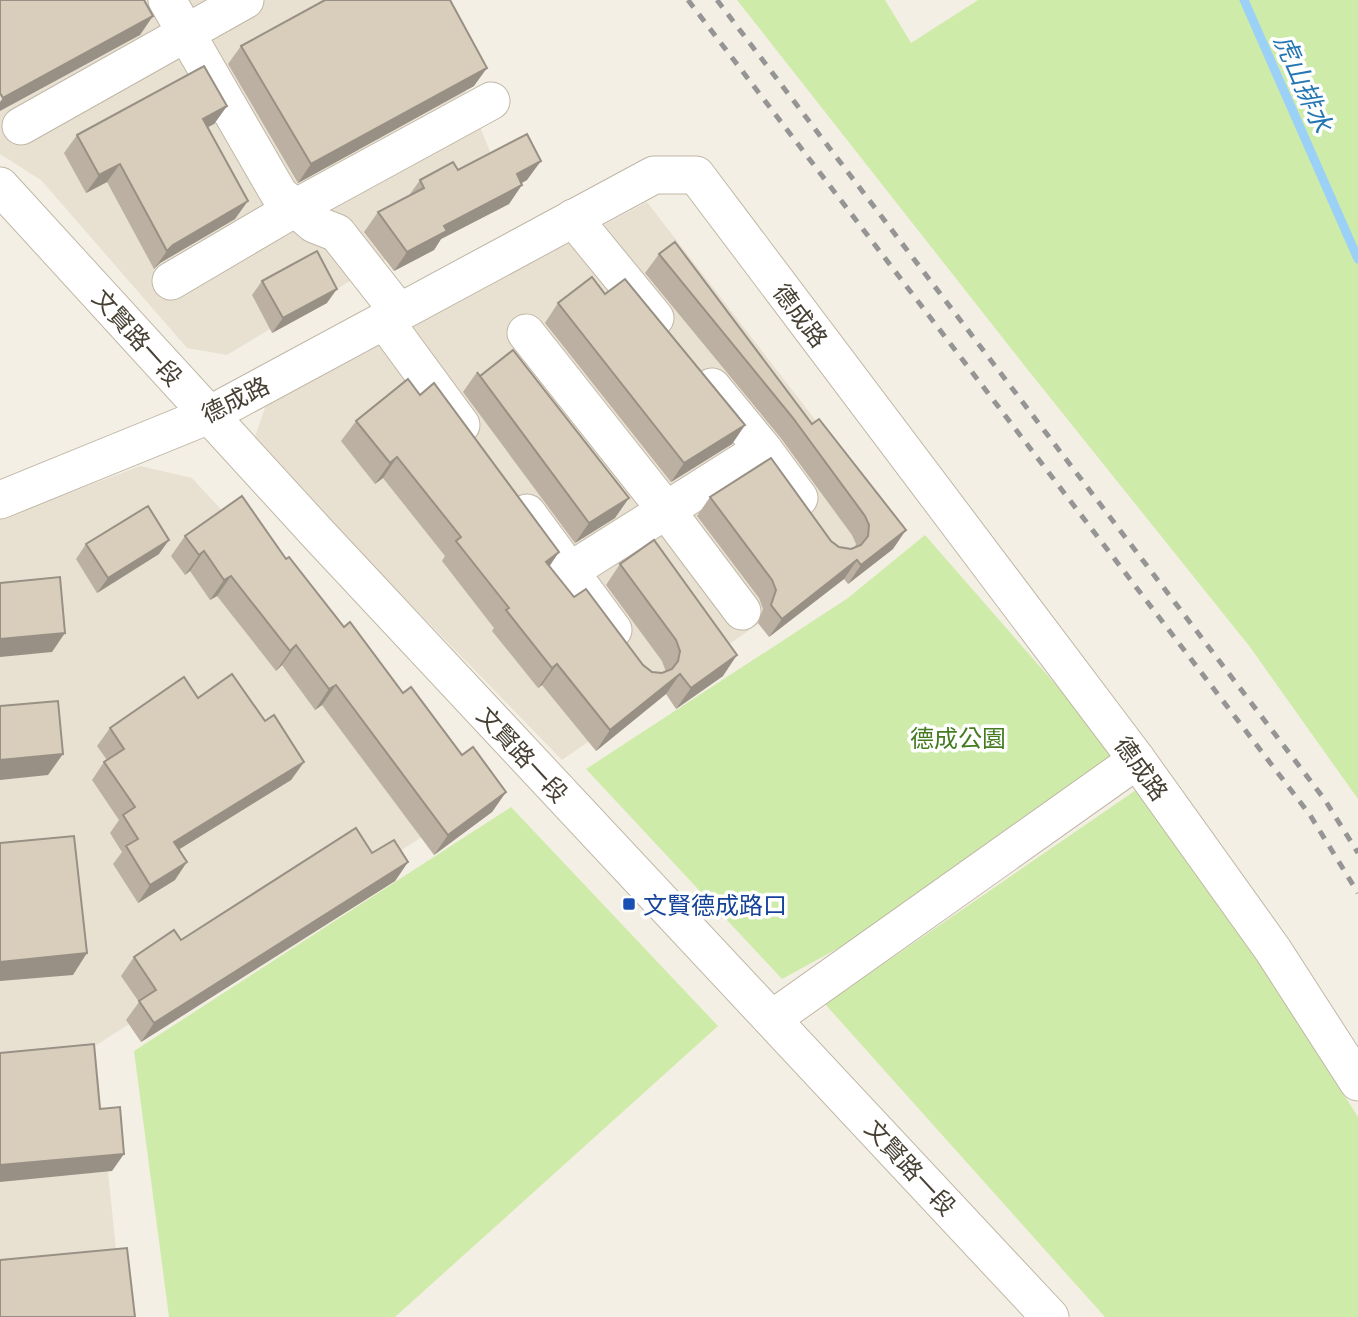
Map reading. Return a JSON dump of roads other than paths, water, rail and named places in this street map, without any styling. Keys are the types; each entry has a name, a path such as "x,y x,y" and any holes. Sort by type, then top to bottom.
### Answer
{"street":[{"path":"167,0 279,194 314,224 337,233 481,451"},
{"path":"21,126 245,0"},
{"path":"171,281 295,208 491,101"},
{"name":"德成路","path":"0,500 209,415 654,175 696,175 1137,760 1273,950 1358,1083"},
{"name":"文賢路一段","path":"0,186 320,537 1051,1317"},
{"path":"573,218 763,449 819,525"},
{"path":"526,333 742,611"},
{"path":"570,571 763,449"},
{"path":"505,484 630,653"},
{"path":"772,1019 1137,760"}],"waterway":[{"name":"虎山排水","path":"1244,0 1358,259"}],"railway":[{"path":"688,0 1310,815 1358,893"},
{"path":"717,0 1325,800 1358,853"}],"place":[{"name":"文賢德成路口","path":"629,904"}],"park label":[{"name":"德成公園","path":"958,737"}]}
